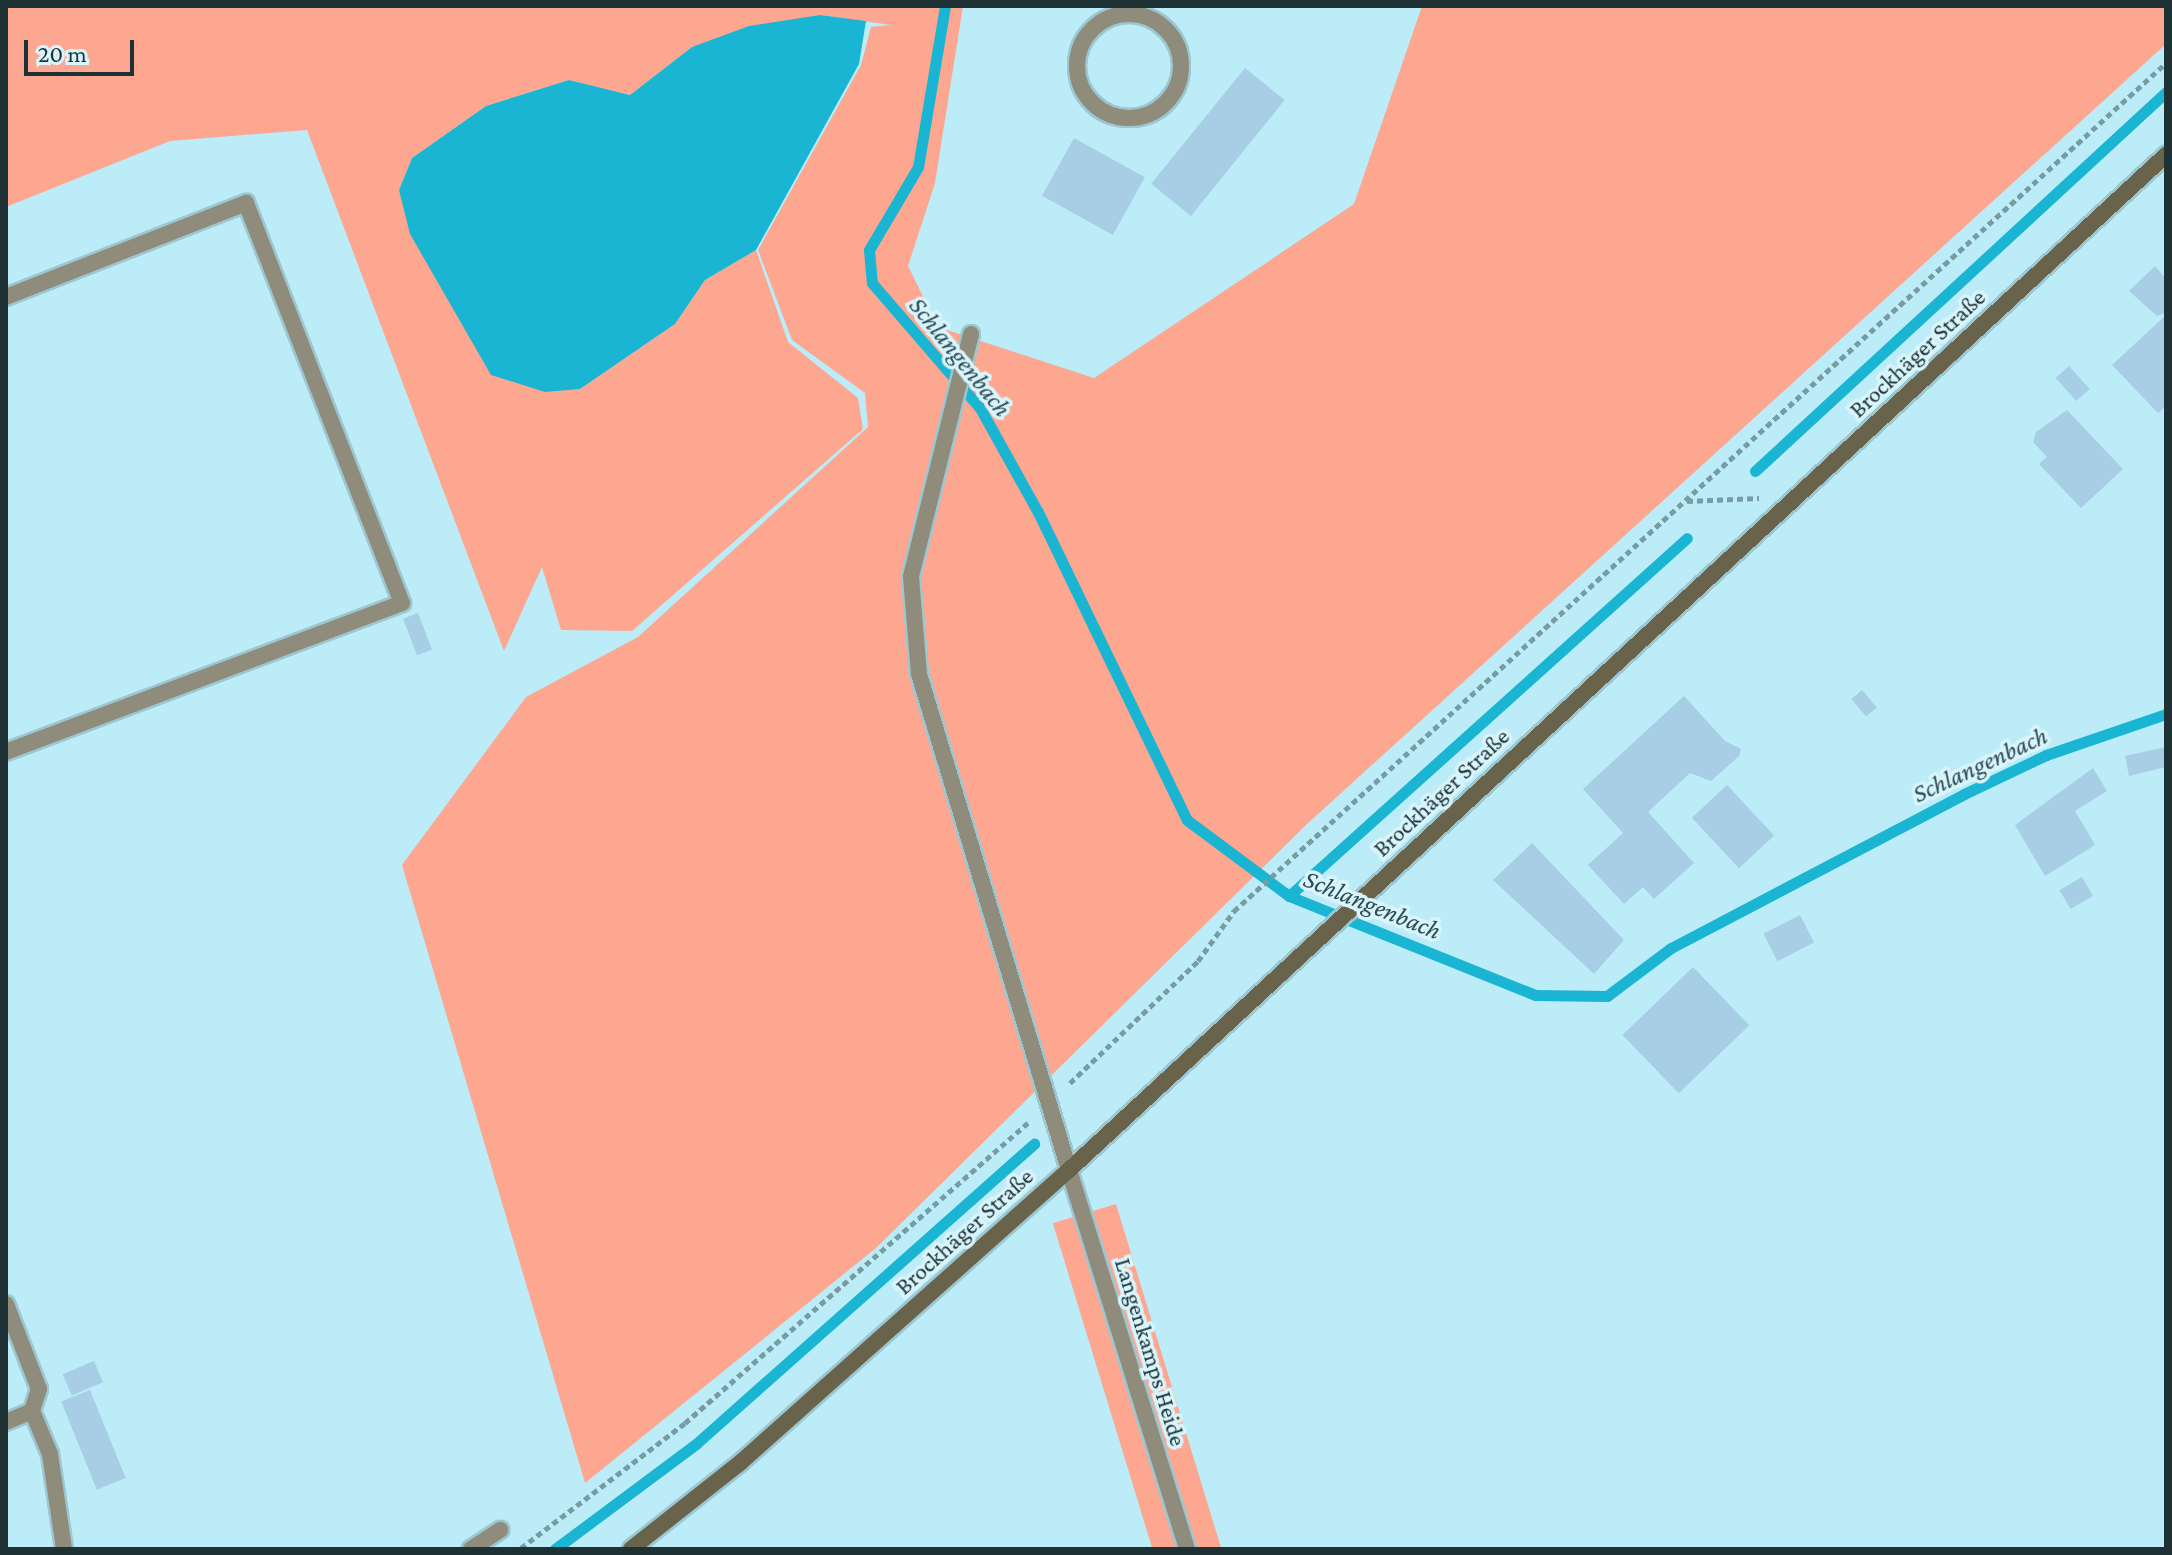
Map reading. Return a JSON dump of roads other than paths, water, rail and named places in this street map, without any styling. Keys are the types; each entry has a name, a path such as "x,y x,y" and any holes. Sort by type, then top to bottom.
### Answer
{"main road":[{"name":"Brockhäger Straße","path":"631,1549 740,1463 1069,1170 2166,155"}],"street":[{"path":"1152,11 1169,30 1183,62 1173,97 1145,118 1110,116 1083,93 1075,67 1082,41 1098,14 1152,11"},
{"path":"6,297 246,203 402,603 6,752"},
{"name":"Langenkamps Heide","path":"971,334 941,444 911,577 919,674 1187,1549"},
{"path":"6,1304 39,1389 32,1411 50,1454 64,1549"},
{"path":"6,1422 32,1411"},
{"path":"471,1549 500,1530"}],"water":[{"path":"820,15 866,21 859,64 756,250 705,280 675,324 580,389 545,392 491,375 410,234 399,190 412,158 486,106 569,80 630,95 692,47 749,26"}],"waterway":[{"name":"Schlangenbach","path":"945,6 918,167 869,250 872,283 980,408 1038,512 1187,820 1289,896 1535,995 1607,996 1671,948 1964,794 2046,755 2166,714"},
{"path":"1755,471 2166,92"},
{"path":"1289,896 1687,538"},
{"path":"555,1549 697,1443 1034,1144"}]}
